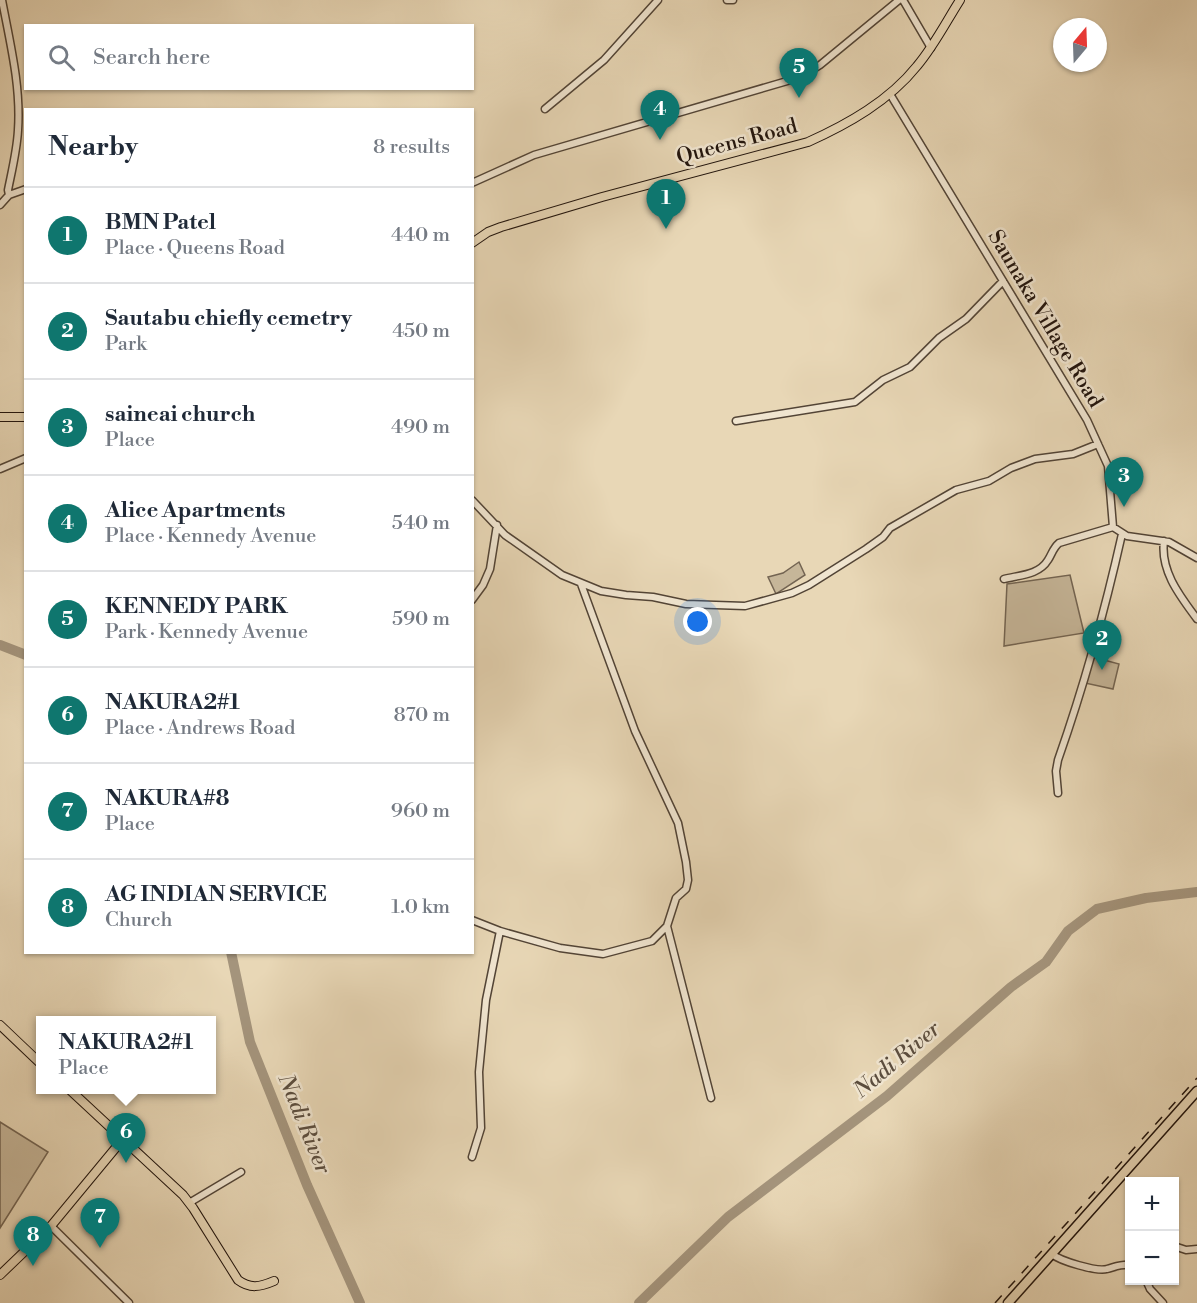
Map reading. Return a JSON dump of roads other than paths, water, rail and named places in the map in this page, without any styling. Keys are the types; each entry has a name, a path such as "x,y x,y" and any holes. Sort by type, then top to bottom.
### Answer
{"highway":[{"path":"1013,1302 1052,1254 1197,1091"}],"main road":[{"name":"Queens Road","path":"474,242 501,227 602,197 808,142 835,130 860,116 890,94 915,69 931,48 960,0"},
{"path":"0,417 24,417"},
{"path":"0,1025 36,1058"},
{"path":"75,1094 189,1203 238,1280 258,1287 274,1281"},
{"path":"0,1275 51,1226 123,1139"}],"street":[{"path":"2,0 18,91 18,130 9,195"},
{"path":"545,109 612,53 658,0"},
{"path":"727,0 733,0"},
{"path":"474,182 534,155 801,77 820,65 901,0 931,48"},
{"name":"Saunaka Village Road","path":"890,94 1087,420 1108,466 1113,527"},
{"path":"0,205 9,195 24,190"},
{"path":"736,421 855,402 884,380 910,367 939,338 966,319 1004,281"},
{"path":"474,502 505,536 562,575 581,584 626,596 653,597 686,604 745,606 773,599 809,585 875,543 890,528 956,490 989,481 1011,468 1035,459 1073,454 1098,444"},
{"path":"0,469 24,459"},
{"path":"474,597 490,569 497,525"},
{"path":"1004,579 1037,571 1047,562 1059,543 1113,527 1122,534 1174,544 1197,558"},
{"path":"1058,793 1056,771 1058,760 1113,576 1122,534"},
{"path":"1164,541 1163,552 1167,571 1180,596 1197,619"},
{"path":"474,921 500,931 560,948 603,954 652,941 667,926 676,898 686,889 688,880 678,823 635,730 581,584"},
{"path":"667,926 711,1098"},
{"path":"472,1157 481,1128 479,1072 486,1000 500,931"},
{"path":"189,1203 241,1172"},
{"path":"51,1226 129,1303"},
{"path":"1179,1248 1186,1250 1197,1249"},
{"path":"1052,1254 1063,1261 1103,1270 1125,1265"},
{"path":"1148,1285 1163,1303"}],"waterway":[{"name":"Nadi River","path":"0,645 24,654"},
{"name":"Nadi River","path":"639,1303 728,1217 887,1096 1011,987 1046,962 1068,931 1097,909 1146,898 1197,892"},
{"name":"Nadi River","path":"231,954 250,1042 307,1185 360,1303"}],"railway":[{"path":"995,1303 1197,1078"}],"place":[{"name":"KENNEDY PARK","path":"799,98"},
{"name":"Alice Apartments","path":"660,140"},
{"name":"BMN Patel","path":"666,229"},
{"name":"saineai church","path":"1124,507"},
{"name":"Sautabu chiefly cemetry","path":"1102,670"},
{"name":"NAKURA2#1","path":"126,1163"},
{"name":"NAKURA#8","path":"100,1248"},
{"name":"AG INDIAN SERVICE","path":"33,1266"}]}
